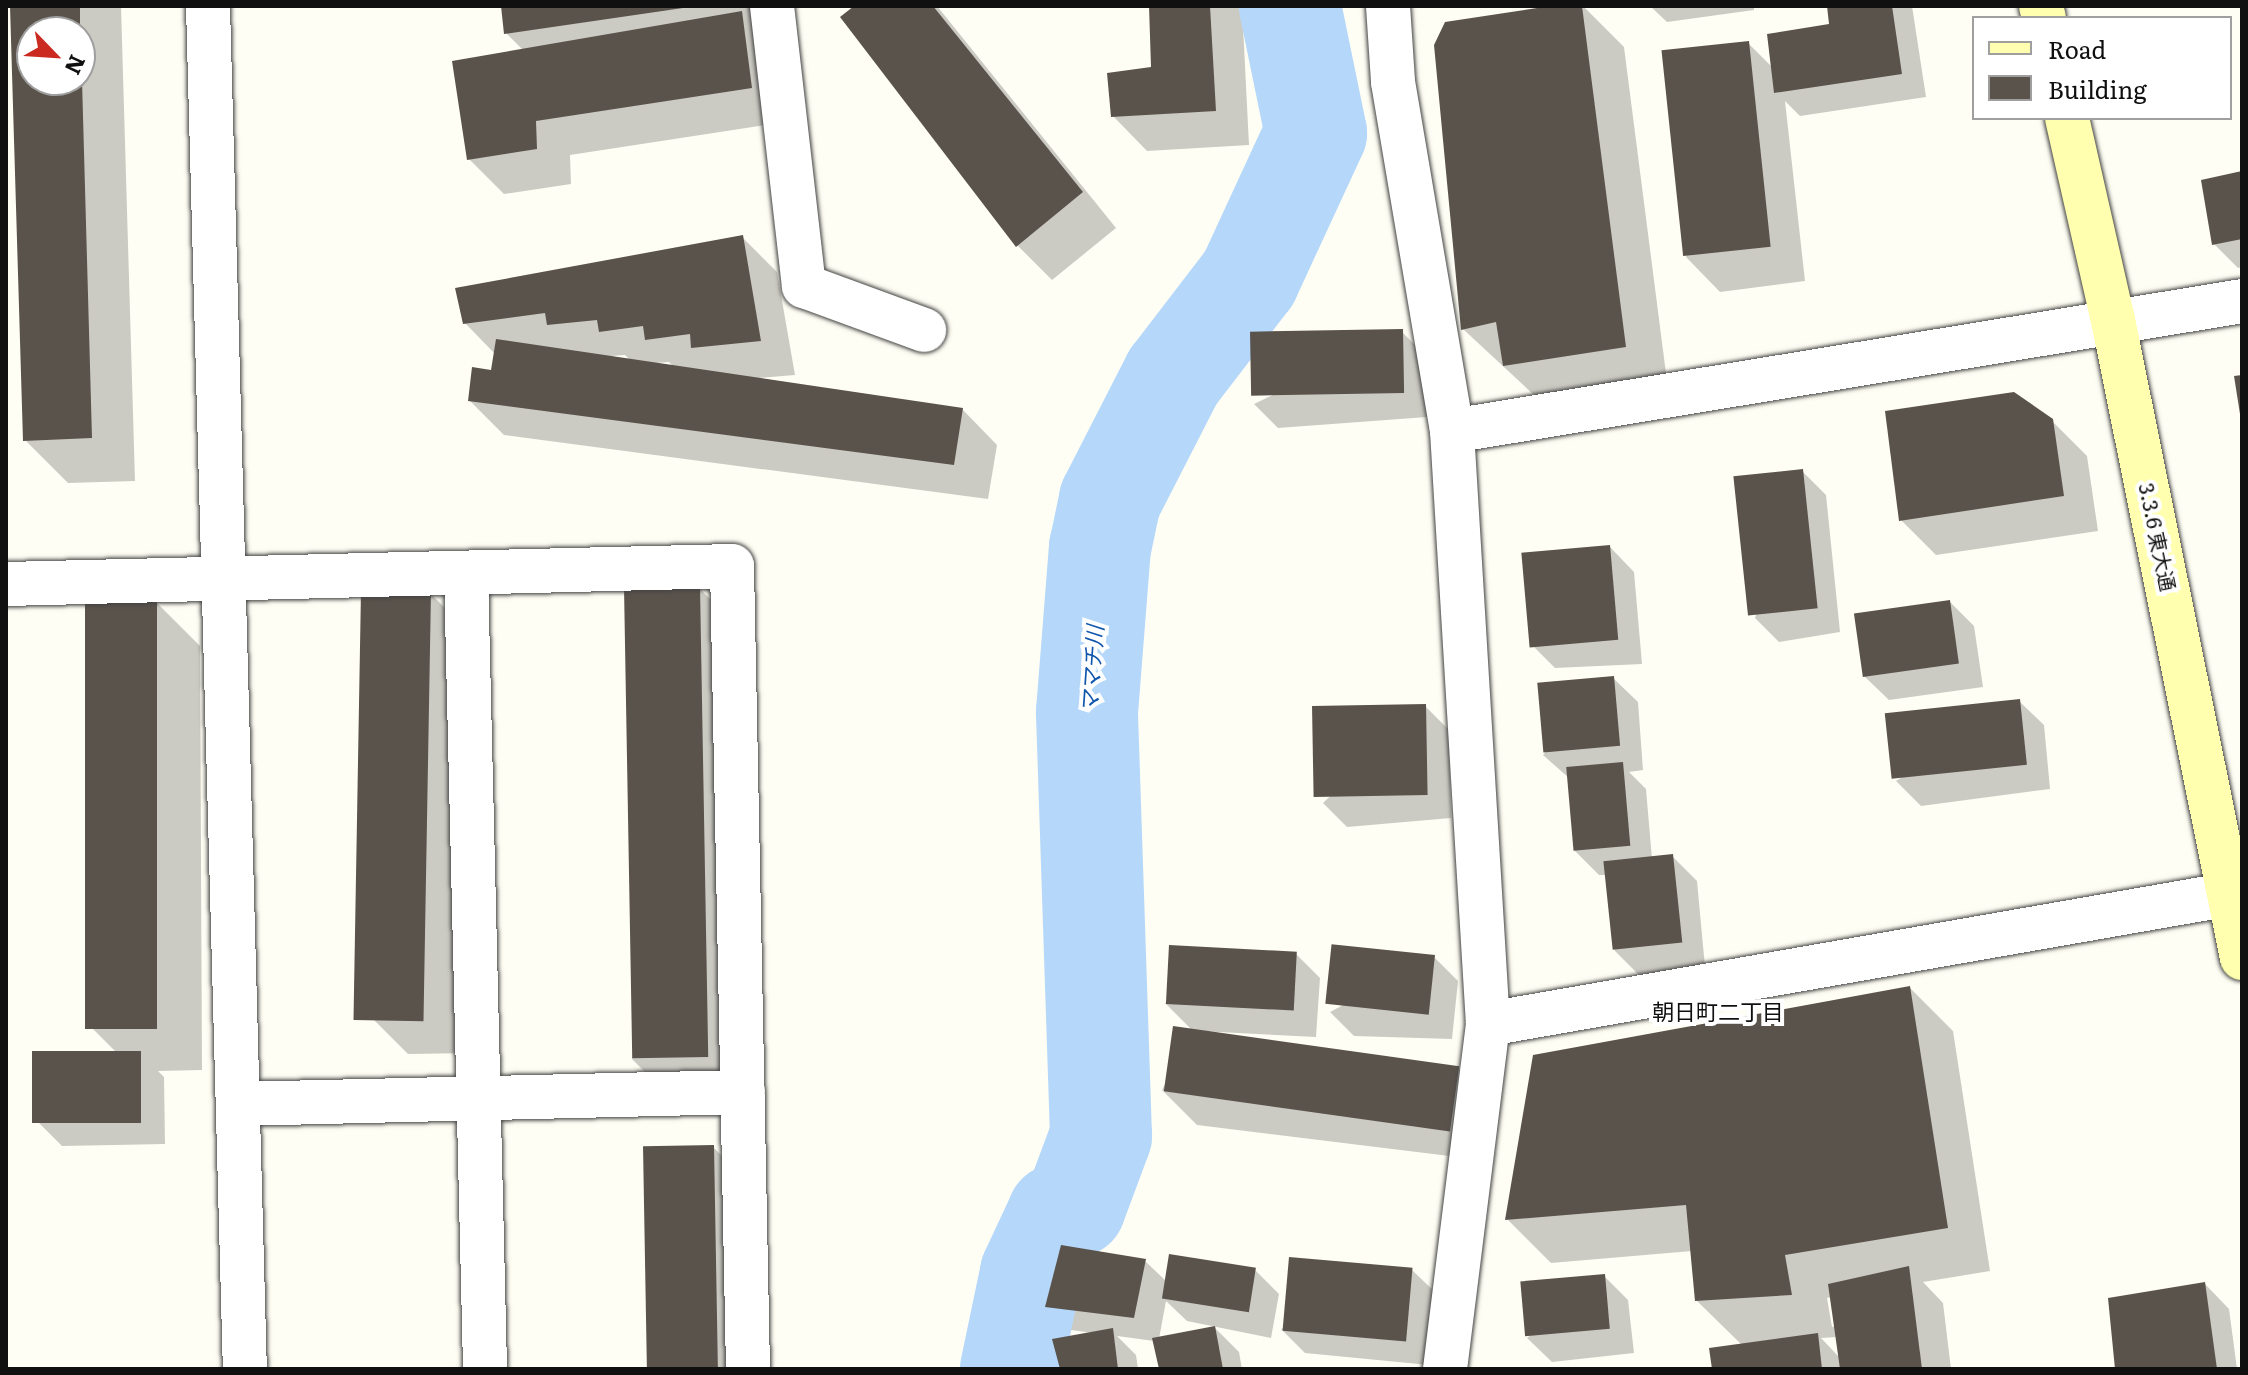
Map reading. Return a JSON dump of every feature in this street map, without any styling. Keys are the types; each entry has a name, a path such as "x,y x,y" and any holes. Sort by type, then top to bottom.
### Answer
{"street":[{"path":"208,6 245,1369"},
{"path":"772,6 804,286 924,330"},
{"path":"1388,6 1393,82 1452,431 1488,1024 1445,1369"},
{"name":"3.3.6 東大通","path":"2067,120 2237,893 2242,958"},
{"path":"1452,431 2242,301"},
{"path":"6,584 732,566 748,1369"},
{"path":"466,573 485,1369"},
{"path":"1488,1024 2237,893"},
{"path":"238,1104 479,1101 743,1092"}],"building":[{"path":"10,6 80,6 80,16 16,16 16,96 82,96 92,438 23,441"},
{"path":"501,6 682,6 683,8 504,34"},
{"path":"854,6 933,6 1083,192 1016,247 840,17"},
{"path":"1149,6 1210,6 1216,111 1111,117 1107,73 1151,67"},
{"path":"1550,6 1582,6 1626,347 1503,366 1496,322 1461,330 1434,45 1445,22"},
{"path":"1827,6 1892,6 1902,74 1774,93 1767,34 1829,24"},
{"path":"742,11 752,88 536,121 537,149 467,160 452,61"},
{"path":"1749,41 1771,247 1683,256 1661,50"},
{"path":"2242,171 2242,239 2212,245 2201,180"},
{"path":"743,235 761,341 691,348 690,334 645,340 643,326 599,332 597,320 547,325 545,313 463,324 455,288"},
{"path":"1403,329 1404,393 1251,396 1250,332"},
{"path":"496,339 963,408 954,465 468,401 472,367 491,370"},
{"path":"2242,375 2242,413 2240,414 2234,376"},
{"path":"2014,392 2053,419 2064,496 1899,521 1885,411"},
{"path":"1803,469 1818,608 1748,616 1733,476"},
{"path":"1610,545 1618,640 1530,647 1521,553"},
{"path":"700,586 708,1057 632,1058 624,587"},
{"path":"361,590 431,591 423,1021 353,1020"},
{"path":"1950,600 1959,663 1863,677 1854,613"},
{"path":"85,601 157,601 157,1029 85,1029"},
{"path":"1614,676 1620,746 1543,752 1537,683"},
{"path":"2020,699 2027,765 1892,779 1885,713"},
{"path":"1426,704 1428,795 1314,797 1312,706"},
{"path":"1623,762 1630,846 1574,851 1566,767"},
{"path":"1673,854 1682,943 1613,950 1603,861"},
{"path":"1332,944 1435,955 1429,1015 1325,1004"},
{"path":"1169,945 1297,952 1294,1011 1166,1004"},
{"path":"1910,986 1948,1228 1785,1255 1792,1295 1695,1301 1686,1205 1505,1220 1533,1055"},
{"path":"1173,1026 1459,1066 1450,1132 1164,1091"},
{"path":"32,1051 141,1051 141,1123 32,1123"},
{"path":"714,1145 718,1369 647,1369 643,1146"},
{"path":"1061,1245 1146,1259 1134,1318 1045,1307"},
{"path":"1169,1254 1256,1268 1249,1312 1162,1298"},
{"path":"1289,1257 1413,1268 1406,1342 1283,1331"},
{"path":"1909,1266 1922,1369 1840,1369 1828,1284"},
{"path":"1605,1274 1610,1329 1525,1336 1520,1281"},
{"path":"2205,1282 2217,1369 2115,1369 2108,1298"},
{"path":"1215,1326 1223,1369 1159,1369 1152,1338"},
{"path":"1113,1328 1118,1369 1060,1369 1052,1339"},
{"path":"1818,1333 1822,1369 1712,1369 1709,1348"}],"waterway":[{"name":"ママチ川","path":"1011,1369 1031,1273 1058,1215 1075,1206 1101,1136 1087,712 1100,548 1110,500 1173,377 1249,278 1316,133 1290,6"}],"district":[{"name":"朝日町二丁目","path":"1718,1011"}]}
